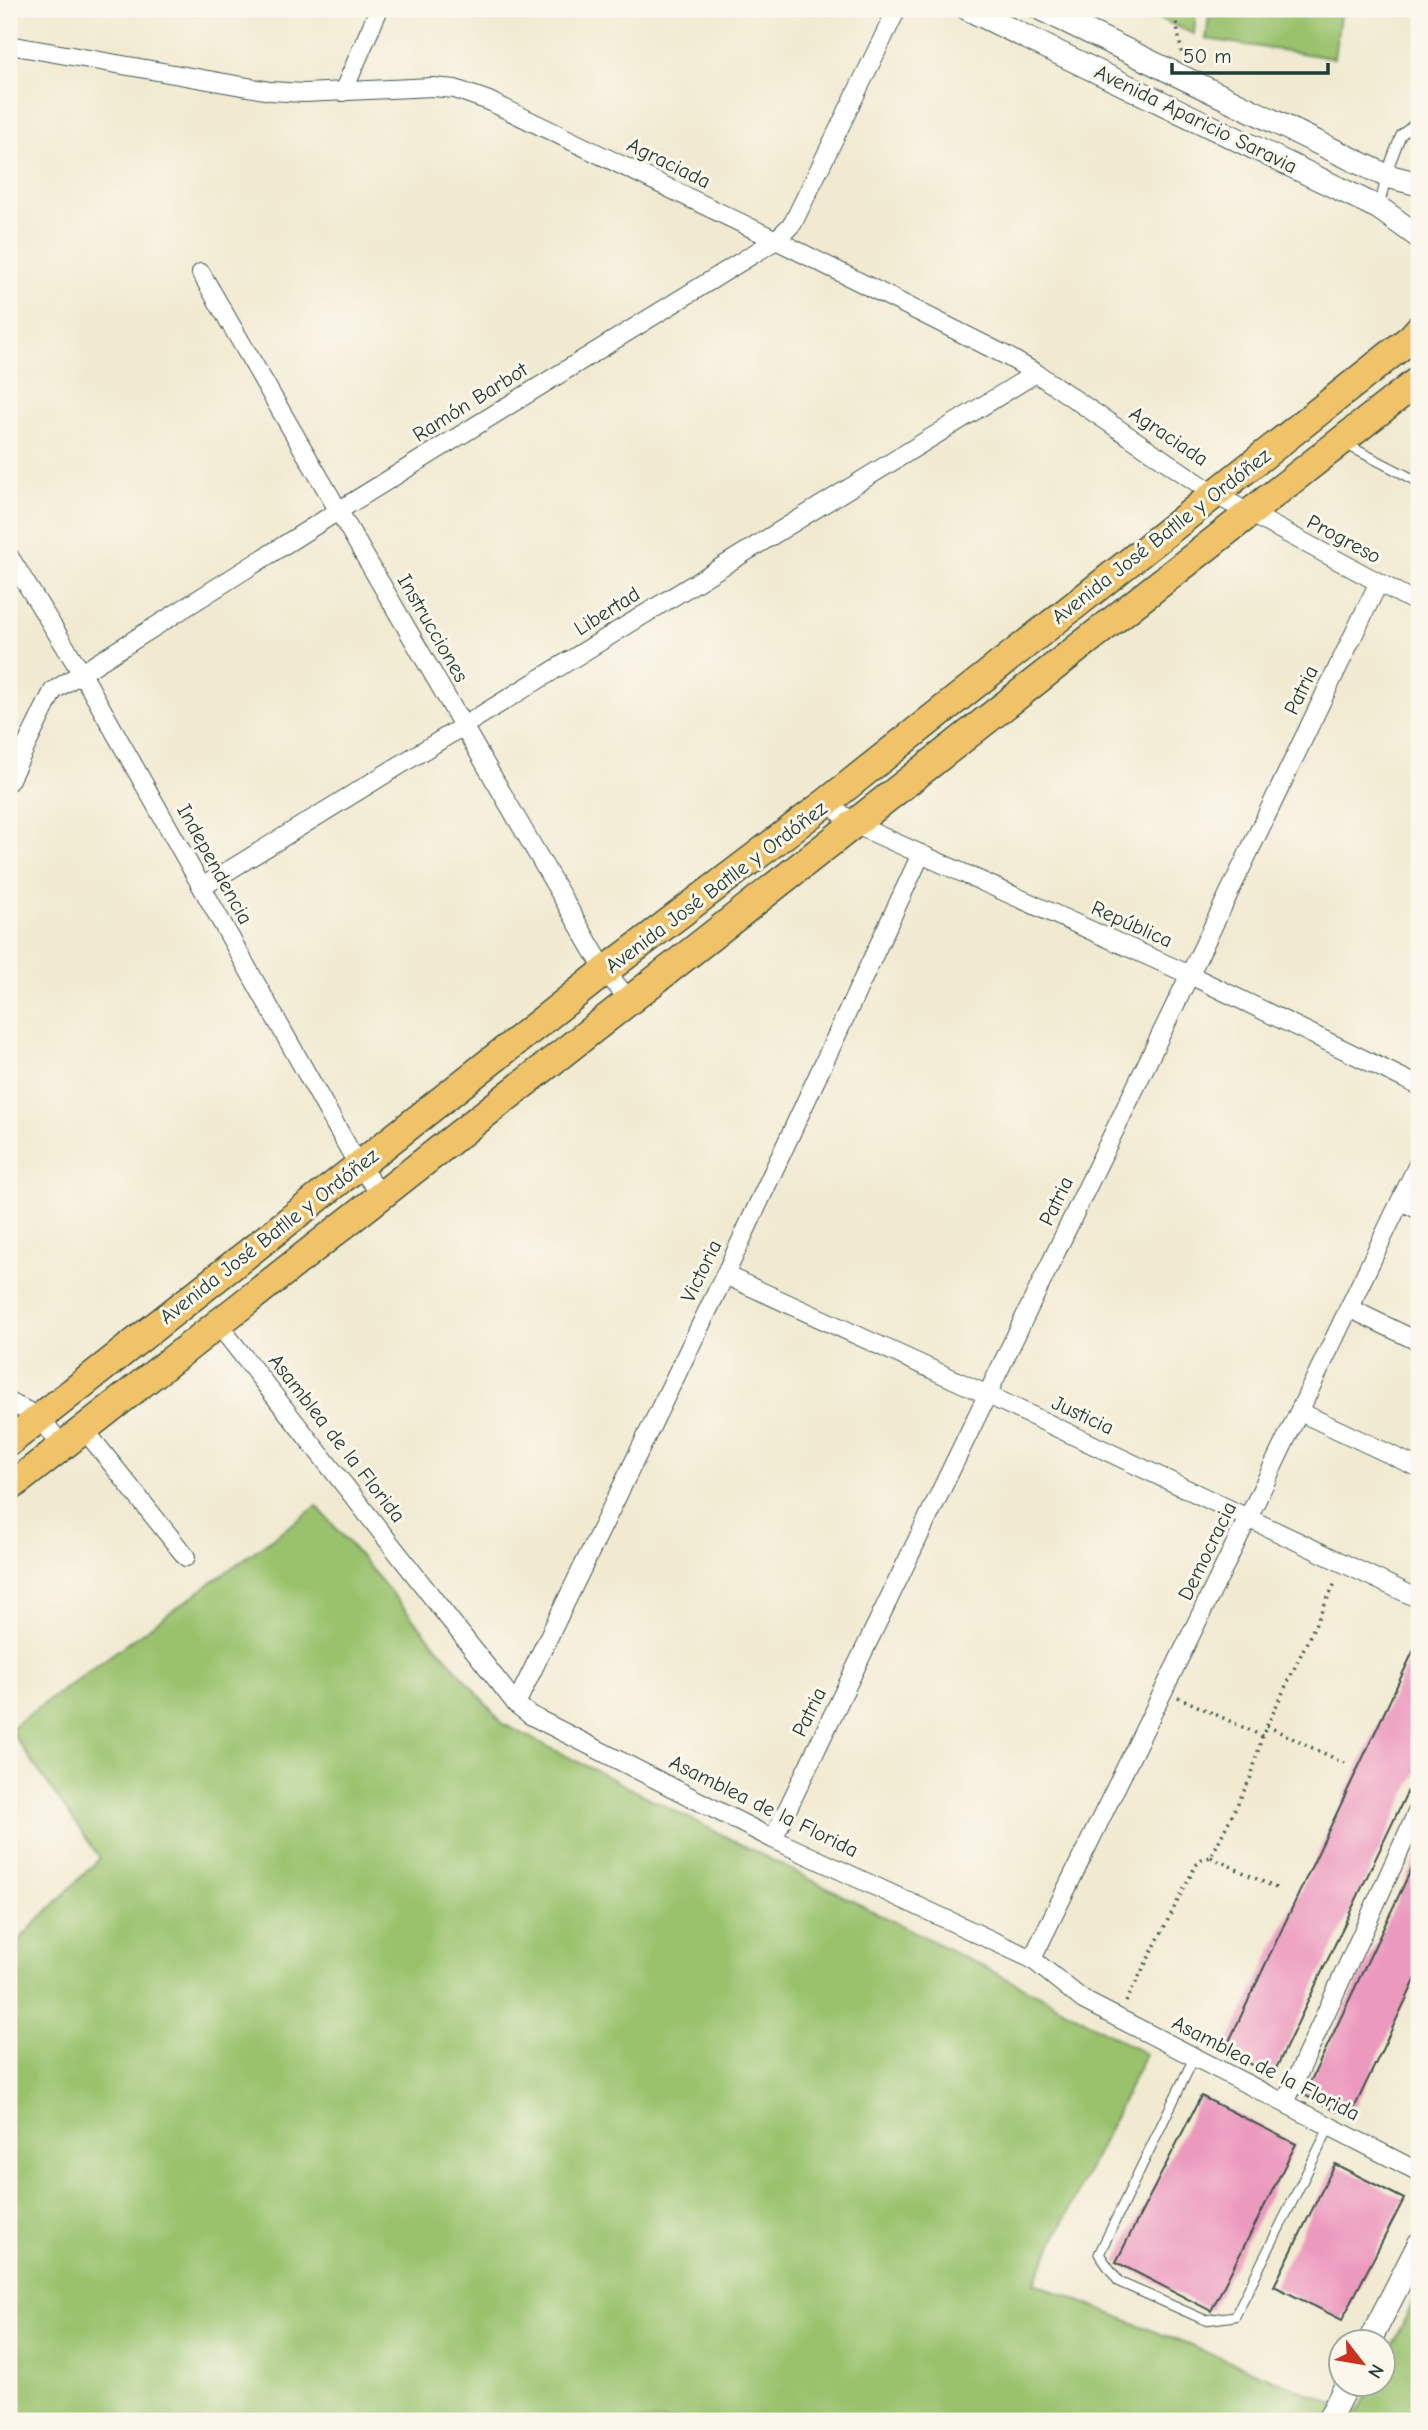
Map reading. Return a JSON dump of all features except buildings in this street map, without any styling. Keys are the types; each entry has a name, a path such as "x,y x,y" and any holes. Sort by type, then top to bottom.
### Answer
{"main road":[{"name":"Avenida José Batlle y Ordóñez","path":"9,1442 605,971 827,802 1410,339 1419,329"},
{"name":"Avenida José Batlle y Ordóñez","path":"9,1488 381,1194 631,1002 1419,380"}],"street":[{"path":"343,92 379,9"},
{"name":"Ramón Barbot","path":"9,781 53,691 776,240 793,223 897,9"},
{"name":"Avenida Aparicio Saravia","path":"968,9 1379,208 1419,237"},
{"name":"Avenida Aparicio Saravia","path":"1041,9 1387,176 1419,184"},
{"name":"Agraciada","path":"9,45 270,91 304,93 433,87 456,89 489,101 1005,355 1248,514"},
{"name":"Instrucciones","path":"201,273 605,971 631,1002"},
{"name":"Libertad","path":"202,887 1036,373"},
{"name":"Progreso","path":"1248,514 1419,604"},
{"name":"Independencia","path":"9,556 81,673 358,1165 381,1194"},
{"name":"Patria","path":"773,1839 1378,584"},
{"name":"República","path":"827,802 854,824 1190,975 1419,1086"},
{"name":"Victoria","path":"516,1704 725,1275 921,854"},
{"name":"Democracia","path":"1032,1959 1300,1412 1419,1162"},
{"path":"1401,1201 1419,1210"},
{"name":"Justicia","path":"725,1275 988,1395 1419,1599"},
{"path":"1349,1308 1419,1342"},
{"name":"Asamblea de la Florida","path":"218,1324 516,1704 530,1715 773,1839 1032,1959 1083,2000 1419,2172"},
{"path":"9,1402 40,1417 62,1446"},
{"path":"1300,1412 1419,1468"},
{"path":"84,1429 186,1557"},
{"path":"1284,2103 1419,1808"},
{"path":"1377,2328 1419,2244"},
{"path":"1328,2421 1340,2398"}],"lane":[{"path":"1379,208 1401,135 1419,120"},
{"path":"1340,442 1419,482"},
{"path":"1194,2058 1099,2254 1119,2282 1205,2320 1235,2316 1330,2126"}],"path":[{"path":"1174,9 1185,79"},
{"path":"1211,1857 1251,1777 1262,1736 1345,1564"},
{"path":"1164,1690 1262,1736"},
{"path":"1267,1727 1344,1763"},
{"path":"1118,2017 1196,1865 1202,1859 1211,1857 1276,1888"}],"green space":[{"path":"1138,9 1196,9 1194,34"},
{"path":"1210,9 1341,9 1334,58 1206,39"},
{"path":"317,1506 503,1724 1043,1997 1145,2054 1034,2283 1358,2413 1366,2398 1396,2398 1396,2337 1419,2290 1419,2421 9,2421 9,1950 100,1858 9,1729"}]}
